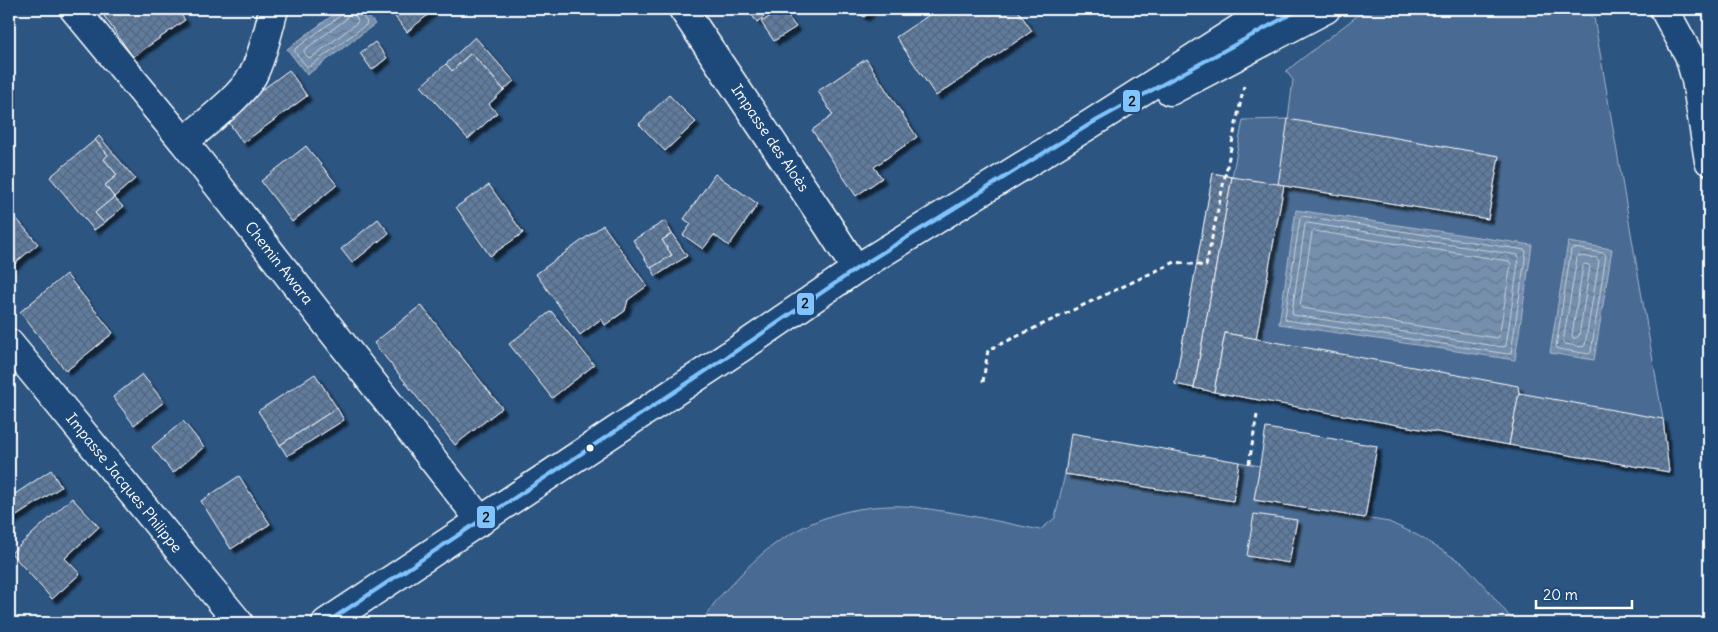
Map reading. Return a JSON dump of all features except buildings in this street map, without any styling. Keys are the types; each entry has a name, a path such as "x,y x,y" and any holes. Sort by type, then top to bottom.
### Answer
{"main road":[{"name":"Chemin Awara","path":"74,9 184,142 481,521"},
{"path":"184,142 239,93 252,75 262,50 274,9"},
{"name":"Impasse des Aloès","path":"683,9 828,224 856,269"},
{"path":"1092,122 1239,9"},
{"path":"326,623 760,336 856,269 1270,9"},
{"path":"1092,122 1300,9"},
{"path":"1092,122 1178,88 1326,9"},
{"path":"1664,9 1689,55 1696,80 1709,161"},
{"name":"Impasse Jacques Philippe","path":"9,343 239,623"}],"path":[{"path":"983,382 988,350 1176,262 1206,266 1246,80"},
{"path":"1249,464 1257,415"}],"shaded area":[{"path":"1373,9 1579,9 1594,18 1663,419 1509,445 1175,384 1213,173 1232,177 1243,120 1288,119 1293,80 1286,71 1357,16"},
{"path":"1239,462 1260,466 1254,500 1389,522 1417,535 1464,564 1515,623 702,623 721,595 760,556 793,532 830,516 870,507 907,506 962,514 1040,530 1055,518 1065,474 1233,501"}],"water":[{"path":"341,9 363,9 375,24 307,75 287,49"},
{"path":"1296,210 1532,245 1515,360 1279,324"},
{"path":"1568,242 1612,249 1594,360 1550,353"}],"transit line":[{"name":"2","path":"326,623 751,341 856,269 1092,123 1300,9"}]}
